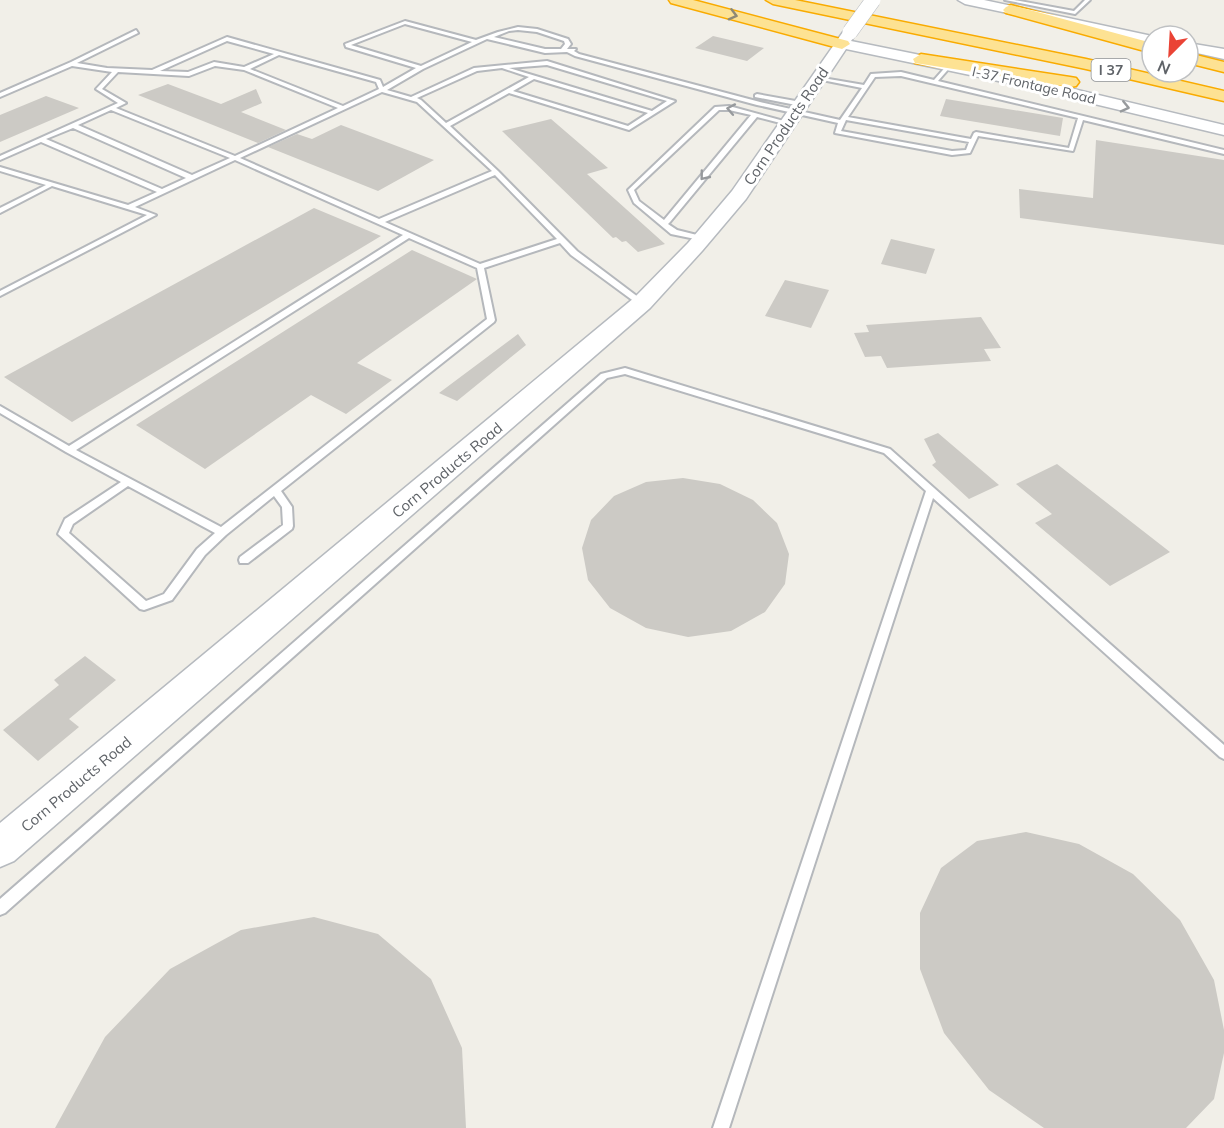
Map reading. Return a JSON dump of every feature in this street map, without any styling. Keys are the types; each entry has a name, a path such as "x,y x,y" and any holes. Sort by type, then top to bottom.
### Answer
{"highway":[{"path":"676,0 846,38"},
{"name":"I 37","path":"774,0 1086,64 1224,96"},
{"name":"I 37","path":"832,0 1140,64"},
{"path":"1015,3 1140,44"},
{"path":"921,59 1224,108"},
{"path":"1200,61 1224,67"},
{"path":"1200,77 1224,83"}],"street":[{"name":"Corn Products Road","path":"0,848 642,303 702,239 739,195 873,0"},
{"path":"965,0 1015,3 1140,37"},
{"name":"I-37 Frontage Road","path":"846,38 921,59 1224,130"},
{"path":"1200,49 1224,54"}],"lane":[{"path":"1015,3 1076,13 1088,0"},
{"path":"422,68 348,46 348,44 405,22 476,41"},
{"path":"129,207 382,90 476,41 490,38 502,31 517,27 566,40 568,44 566,49"},
{"path":"0,95 136,32"},
{"path":"490,38 545,51 583,50 766,98 795,113"},
{"path":"153,72 227,39 378,81 382,90"},
{"path":"566,49 577,55 795,113 973,141"},
{"path":"245,69 279,53"},
{"path":"413,98 476,69 547,63 672,101 629,128 508,91"},
{"path":"71,64 116,71 189,74 214,64 245,69 343,108"},
{"path":"935,82 949,65"},
{"path":"498,66 653,113"},
{"path":"0,158 123,102 99,90 116,71"},
{"path":"1081,118 1071,150 976,134 968,152 952,153 837,132 873,75 901,74 1224,152"},
{"path":"447,125 534,77"},
{"path":"819,78 865,87"},
{"path":"382,90 413,98 447,125 574,253 642,303"},
{"path":"111,108 235,159 480,267 561,240"},
{"path":"702,239 674,232 636,201 631,190 717,108 755,115 795,113"},
{"path":"663,223 668,221 755,115"},
{"path":"72,125 192,178"},
{"path":"40,139 163,192"},
{"path":"0,169 153,215 0,294"},
{"path":"379,222 496,172"},
{"path":"0,211 52,184"},
{"path":"69,450 409,235"},
{"path":"129,481 69,522 63,534 144,606 168,597 201,552 222,532 491,320 480,267"},
{"path":"0,908 604,376 625,371 887,451 1224,753"},
{"path":"0,409 69,450 222,532"},
{"path":"244,560 288,526 287,507 275,489"},
{"path":"721,1128 931,490"}],"building":[{"path":"713,36 764,48 747,61 695,48"},
{"path":"168,84 221,104 256,89 262,103 241,112 286,130 258,143 138,95"},
{"path":"46,96 79,108 0,142 0,115"},
{"path":"946,99 1063,118 1060,136 940,116"},
{"path":"551,119 608,168 587,174 665,244 638,252 626,241 622,242 616,237 613,238 502,131"},
{"path":"341,125 434,160 378,191 268,147 297,134 312,139"},
{"path":"1096,140 1224,160 1224,245 1020,218 1019,189 1093,198"},
{"path":"314,208 381,236 72,422 4,377"},
{"path":"891,239 935,249 926,274 881,264"},
{"path":"412,250 477,279 357,363 392,380 346,414 311,395 205,469 136,425"},
{"path":"785,280 829,290 811,328 765,316"},
{"path":"981,317 1001,348 984,349 991,361 887,368 881,356 865,357 854,333 869,332 866,325"},
{"path":"518,334 526,345 457,401 439,393"},
{"path":"938,433 999,485 969,499 932,465 936,462 924,439"},
{"path":"1057,464 1170,552 1110,586 1035,523 1052,514 1016,484"},
{"path":"683,478 720,484 753,500 777,523 789,554 785,584 765,612 731,631 688,637 646,628 610,608 588,580 582,548 591,520 614,496 646,482"},
{"path":"85,656 116,680 69,719 79,727 38,761 3,730 59,685 54,680"},
{"path":"1026,832 1079,844 1133,874 1180,920 1214,980 1224,1030 1224,1053 1214,1099 1186,1128 1044,1128 989,1090 944,1033 920,969 920,913 941,868 977,841"},
{"path":"314,917 378,934 431,979 462,1048 466,1128 55,1128 105,1037 170,969 241,930"}]}
